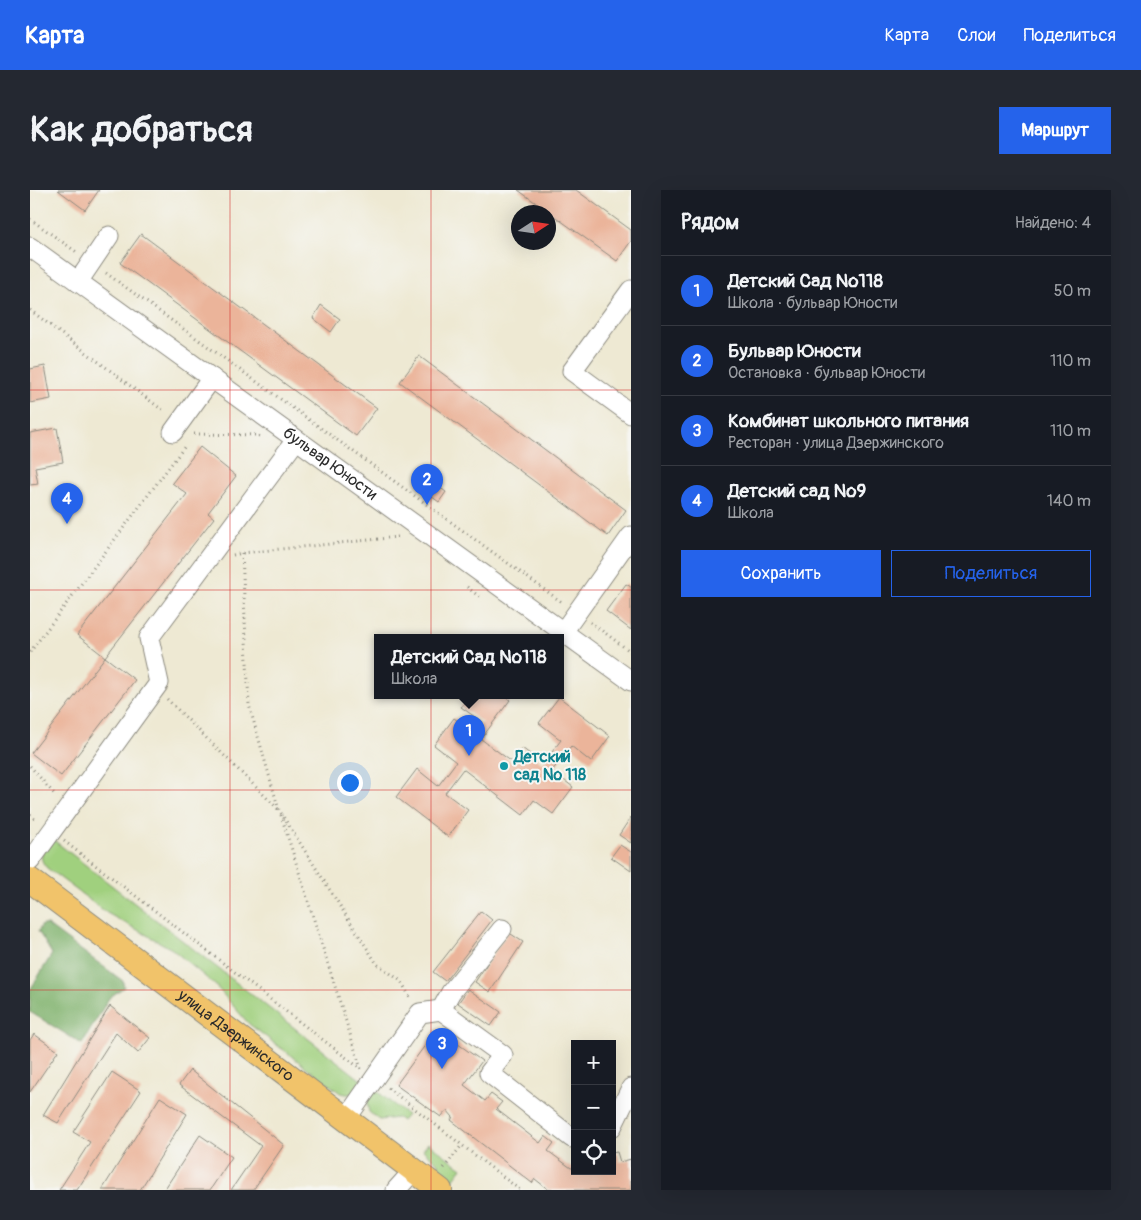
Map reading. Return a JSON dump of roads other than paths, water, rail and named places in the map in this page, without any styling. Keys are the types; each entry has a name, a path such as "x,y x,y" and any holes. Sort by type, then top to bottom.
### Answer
{"main road":[{"name":"улица Дзержинского","path":"30,880 440,1190"}],"street":[{"path":"78,282 109,236"},
{"name":"бульвар Юности","path":"30,247 631,681"},
{"path":"631,290 572,370 631,414"},
{"path":"176,427 212,378"},
{"path":"30,861 159,683 149,638 296,440"},
{"path":"563,632 577,612 625,558 631,536"},
{"path":"441,1010 451,992 502,929"},
{"path":"346,1119 368,1073 420,1013 441,1010 503,1055 489,1073 571,1137"},
{"path":"616,1119 631,1088"},
{"path":"396,1190 414,1170"}],"place":[{"name":"Бульвар Юности","path":"427,505"},
{"name":"Детский сад №9","path":"67,524"},
{"name":"Детский Сад №118","path":"469,756"},
{"name":"Детский сад № 118","path":"504,766"},
{"name":"Комбинат школьного питания","path":"442,1069"}]}
